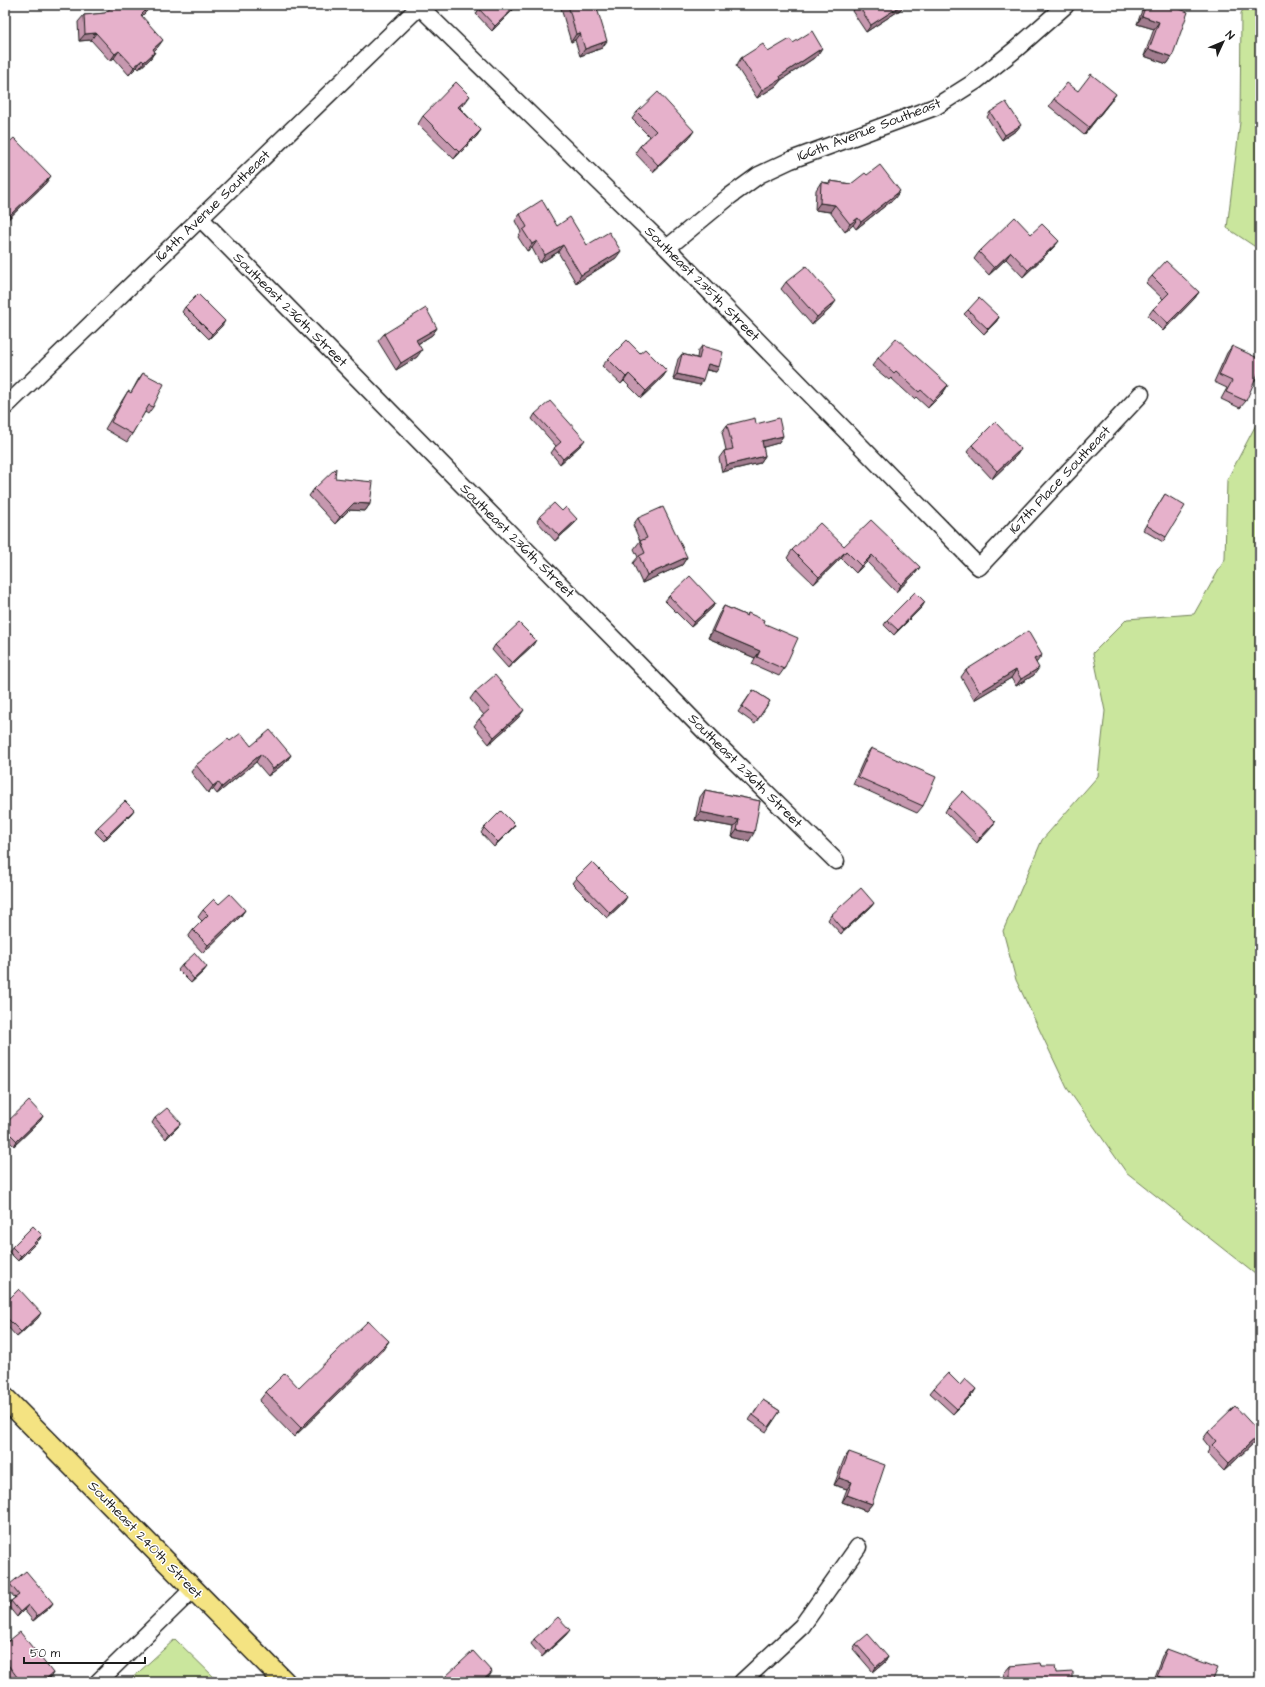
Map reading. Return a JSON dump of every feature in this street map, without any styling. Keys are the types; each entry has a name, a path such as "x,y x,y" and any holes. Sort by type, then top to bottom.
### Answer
{"main road":[{"name":"Southeast 240th Street","path":"5,1398 285,1682"}],"street":[{"name":"166th Avenue Southeast","path":"667,248 759,174 791,160 935,107 982,77 1066,5"},
{"name":"Southeast 235th Street","path":"420,6 667,248 980,567"},
{"name":"164th Avenue Southeast","path":"5,407 420,6"},
{"name":"Southeast 236th Street","path":"200,218 716,743 836,861"},
{"name":"167th Place Southeast","path":"980,567 1141,394"},
{"path":"742,1682 802,1626 858,1547"},
{"path":"98,1682 193,1589"}],"green space":[{"path":"1246,5 1260,5 1260,250 1227,228 1240,122 1241,13"},
{"path":"1260,417 1260,1278 1126,1172 1067,1088 1016,980 1003,931 1042,840 1098,776 1105,711 1093,653 1127,619 1194,614 1225,559 1227,480"},
{"path":"175,1639 219,1682 128,1682"}],"building":[{"path":"114,5 151,5 141,15 163,40 153,49 155,52 144,62 142,60 134,67 119,51 115,54 96,33 85,34 84,15 105,13"},
{"path":"483,5 517,5 495,26 479,9"},
{"path":"568,5 596,5 607,41 585,49 580,33 576,34"},
{"path":"858,5 902,5 871,25"},
{"path":"1146,5 1168,5 1188,12 1172,57 1149,49 1159,22 1142,16"},
{"path":"812,31 822,48 780,76 781,79 762,90 741,58 763,44 768,52 790,39 793,43"},
{"path":"1091,74 1116,94 1089,127 1054,99 1067,83 1078,91"},
{"path":"456,82 470,96 458,107 481,130 459,152 423,116"},
{"path":"658,92 694,131 658,165 640,146 656,131 637,112"},
{"path":"1006,102 1021,125 1005,135 990,112"},
{"path":"14,138 51,176 10,215 5,210 5,146"},
{"path":"880,165 900,191 861,222 858,218 850,224 835,205 820,203 821,182 830,184 830,181 851,184 865,173 867,175"},
{"path":"542,200 557,226 570,217 587,245 609,232 621,251 581,275 563,245 545,255 537,241 532,244 523,230 527,227 520,214"},
{"path":"1015,217 1031,234 1042,224 1059,241 1028,270 1011,252 994,268 979,252"},
{"path":"1166,261 1199,292 1168,323 1153,309 1169,293 1152,276"},
{"path":"806,266 836,301 817,317 786,282"},
{"path":"198,294 225,321 212,334 185,307"},
{"path":"979,298 999,317 988,329 968,310"},
{"path":"426,308 437,328 416,340 422,350 401,363 384,334"},
{"path":"896,338 948,385 933,401 921,390 919,392 896,371 894,373 878,358"},
{"path":"627,340 640,353 645,349 667,371 646,391 629,374 626,377 608,359"},
{"path":"702,346 723,352 719,367 708,364 703,380 677,374 682,354 699,359"},
{"path":"1232,346 1260,359 1260,369 1246,401 1226,392 1232,381 1219,375"},
{"path":"143,373 164,384 153,407 149,405 132,434 111,422 128,391 131,393"},
{"path":"550,401 585,440 563,459 554,448 561,442 535,414"},
{"path":"755,418 756,424 779,418 783,436 762,441 765,456 727,465 724,451 733,449 727,425"},
{"path":"995,422 1021,449 997,471 972,445"},
{"path":"336,468 335,478 373,482 370,504 354,503 340,517 314,489"},
{"path":"1165,494 1185,506 1166,537 1146,525"},
{"path":"554,503 562,511 566,507 577,519 559,536 540,516"},
{"path":"663,507 687,557 647,575 639,556 645,553 640,541 647,538 638,518"},
{"path":"871,520 920,567 901,585 872,555 861,566 846,551 819,577 792,550 820,523 844,546"},
{"path":"690,576 715,603 694,622 669,596"},
{"path":"915,592 925,602 898,630 887,620"},
{"path":"724,606 747,616 748,613 764,620 763,623 798,638 784,669 757,657 760,651 713,631"},
{"path":"519,623 536,640 512,663 495,645"},
{"path":"1028,631 1042,655 1034,659 1039,668 1021,679 1016,670 980,692 966,670"},
{"path":"495,675 524,710 494,737 479,719 490,709 475,692"},
{"path":"753,690 770,701 758,719 742,707"},
{"path":"270,730 291,755 273,769 261,754 222,787 218,782 213,786 196,765 228,739 230,741 241,733 251,746"},
{"path":"871,748 936,777 923,806 858,777"},
{"path":"705,790 760,801 754,833 737,830 739,820 700,812"},
{"path":"963,791 995,822 980,838 948,807"},
{"path":"125,801 134,810 107,836 98,827"},
{"path":"501,811 515,825 498,842 484,828"},
{"path":"592,862 627,897 610,913 576,878"},
{"path":"861,888 874,903 844,930 831,915"},
{"path":"230,894 245,910 208,945 193,930 208,915 203,910 214,899 219,904"},
{"path":"195,953 207,967 194,979 182,965"},
{"path":"29,1101 43,1116 17,1141 5,1129 5,1124"},
{"path":"167,1108 181,1123 169,1134 155,1118"},
{"path":"33,1226 42,1235 21,1256 12,1247"},
{"path":"19,1289 41,1313 21,1332 5,1316 5,1303"},
{"path":"368,1321 389,1341 301,1428 266,1392 285,1373 299,1388"},
{"path":"948,1373 960,1385 965,1379 976,1389 957,1409 934,1388"},
{"path":"763,1400 780,1411 769,1427 753,1415"},
{"path":"1235,1406 1260,1434 1229,1463 1212,1445 1216,1441 1208,1432"},
{"path":"849,1452 885,1465 872,1504 847,1495 852,1482 839,1478"},
{"path":"26,1571 53,1603 37,1616 28,1605 20,1612 11,1601 19,1595 10,1584"},
{"path":"558,1617 570,1630 546,1652 534,1639"},
{"path":"20,1632 53,1673 42,1682 21,1682 5,1661 5,1644"},
{"path":"868,1634 888,1657 876,1667 856,1644"},
{"path":"1167,1649 1218,1668 1212,1682 1164,1682 1166,1679 1156,1676"},
{"path":"473,1651 492,1672 481,1682 450,1682 445,1677"},
{"path":"1041,1663 1042,1666 1055,1666 1056,1673 1073,1672 1073,1682 1010,1682 1010,1666"}]}
